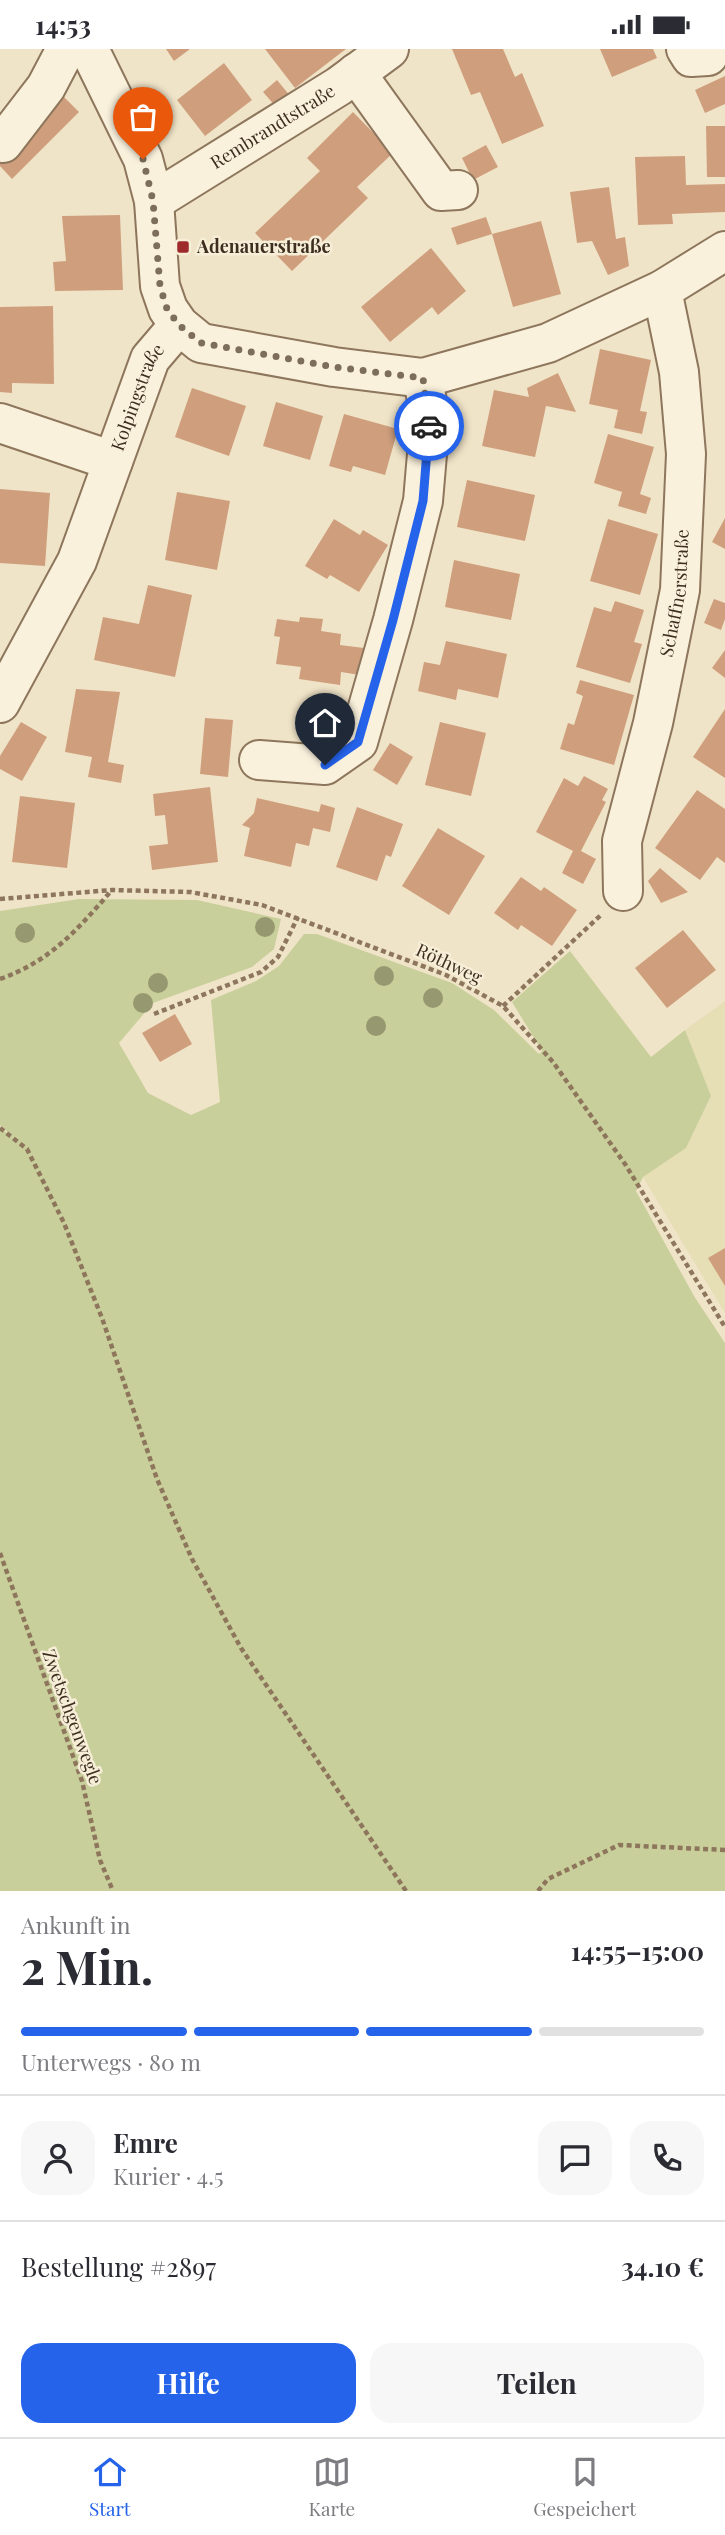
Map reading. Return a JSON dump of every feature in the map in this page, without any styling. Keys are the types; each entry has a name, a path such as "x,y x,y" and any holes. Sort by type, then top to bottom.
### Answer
{"street":[{"path":"3,143 46,87 65,49"},
{"name":"Kolpingstraße","path":"0,703 77,561 150,359 179,325 167,309 160,286 153,201 143,159 89,49"},
{"name":"Rembrandtstraße","path":"153,201 356,73 389,49"},
{"path":"356,73 441,191 458,190"},
{"path":"179,325 201,343 334,367 423,378 548,343 662,290 725,251"},
{"name":"Schaffnerstraße","path":"623,891 622,841 653,723 680,590 686,454 679,372 662,290"},
{"path":"258,760 325,765 358,742 423,501 430,419 423,378"},
{"path":"0,423 114,461"}],"path":[{"path":"0,979 25,970 68,940 112,890"},
{"name":"Röthweg","path":"0,899 112,890 190,892 262,905 446,975 503,1006 553,1062 625,1164 725,1327"},
{"path":"503,1006 581,936 623,891"},
{"path":"154,1014 261,972 278,957 298,917"},
{"path":"0,1128 27,1149 64,1223 102,1318 157,1479 192,1559 241,1648 406,1891"},
{"name":"Zwetschgenwegle","path":"0,1553 82,1781 100,1860 113,1891"},
{"path":"538,1891 548,1879 619,1845 725,1850"}],"shaded area":[{"path":"725,1001 725,1313 643,1177 686,1148 711,1097 685,1030"}],"green space":[{"path":"79,899 197,900 281,919 274,949 252,967 153,1003 119,1043 148,1093 191,1115 220,1102 211,1000 256,981 279,966 304,934 317,934 452,983 494,1010 539,1054 542,1051 512,1002 570,951 651,1057 685,1030 711,1096 686,1148 643,1177 636,1191 694,1296 725,1343 725,1891 0,1891 0,1128 14,1138 0,1125 0,911"}],"building":[{"path":"166,49 190,49 174,61"},
{"path":"265,49 346,49 295,88"},
{"path":"452,49 503,49 515,77 522,73 544,126 502,144 480,92 471,95"},
{"path":"600,49 653,49 657,58 612,77"},
{"path":"224,63 252,100 205,136 177,100"},
{"path":"725,76 725,104 705,113 695,90"},
{"path":"277,80 291,97 277,108 263,92"},
{"path":"62,95 79,112 12,179 0,166 0,156"},
{"path":"353,112 393,153 357,187 368,198 292,271 255,233 320,171 307,158"},
{"path":"706,126 725,126 725,177 707,177"},
{"path":"486,145 498,167 473,180 462,158"},
{"path":"685,156 686,185 725,184 725,212 672,214 673,224 638,225 635,157"},
{"path":"609,187 616,239 625,237 629,266 608,275 592,241 577,243 570,192"},
{"path":"120,215 123,290 55,291 53,262 66,261 62,216"},
{"path":"486,217 492,234 457,245 451,228"},
{"path":"541,221 561,294 513,307 492,234"},
{"path":"431,248 466,291 438,315 432,307 390,342 361,307"},
{"path":"53,306 54,384 12,383 12,393 0,392 0,307"},
{"path":"600,349 651,360 640,411 647,412 642,434 614,428 618,410 589,404"},
{"path":"558,373 576,412 546,406 535,457 482,446 494,390 529,397 527,388"},
{"path":"192,388 246,406 229,456 175,437"},
{"path":"276,402 323,416 310,460 263,446"},
{"path":"344,414 398,429 385,475 353,466 351,472 329,466"},
{"path":"608,434 654,447 640,494 651,498 646,514 618,506 622,492 594,483"},
{"path":"467,480 535,495 525,541 457,527"},
{"path":"0,489 50,493 45,566 0,563"},
{"path":"177,492 230,501 217,570 165,560"},
{"path":"725,518 725,549 712,542"},
{"path":"334,519 360,535 363,530 388,545 359,592 330,575 327,579 305,566"},
{"path":"608,519 658,534 640,595 590,581"},
{"path":"454,560 520,574 511,620 445,607"},
{"path":"148,585 192,595 175,677 94,660 103,617 139,624"},
{"path":"714,599 725,603 725,619 721,630 704,623"},
{"path":"615,601 644,610 634,642 642,644 630,683 576,667 594,607 611,612"},
{"path":"300,617 323,619 321,631 341,634 340,645 364,648 360,675 341,672 340,685 299,679 301,667 276,664 280,637 274,636 277,619 299,622"},
{"path":"446,641 507,654 498,698 458,689 456,700 418,691 424,662 440,665"},
{"path":"725,650 725,678 712,668"},
{"path":"580,680 634,695 614,765 560,749 568,723 574,725 583,696 576,693"},
{"path":"76,689 120,692 108,762 124,765 121,783 88,777 92,757 65,752"},
{"path":"725,709 725,778 693,757"},
{"path":"205,718 233,720 228,777 200,774"},
{"path":"21,722 47,737 22,781 0,769 0,756"},
{"path":"440,722 486,733 471,796 425,785"},
{"path":"390,743 413,757 397,785 373,770"},
{"path":"584,776 608,789 602,800 606,802 581,851 596,859 583,884 562,873 573,851 536,832 564,778 578,786"},
{"path":"210,787 218,862 152,870 149,846 168,844 165,815 155,816 153,794"},
{"path":"697,790 725,809 725,863 717,857 700,880 655,848"},
{"path":"20,796 75,803 67,868 12,862"},
{"path":"257,798 319,812 321,804 335,808 330,832 313,828 309,846 296,843 291,867 244,856 250,828 242,825 254,813"},
{"path":"357,807 403,824 391,857 386,855 377,881 336,867"},
{"path":"438,828 485,856 449,915 402,886"},
{"path":"660,868 688,892 661,903 648,881"},
{"path":"521,877 541,891 544,887 577,910 552,946 521,925 518,930 494,913"},
{"path":"683,930 716,970 667,1008 635,968"},
{"path":"175,1014 192,1044 160,1062 142,1033"},
{"path":"725,1248 725,1286 708,1258"}],"way so far":[{"path":"143,159 153,201 160,286 167,309 179,325 201,343 334,367 423,378 429,426"}],"place":[{"name":"Adenauerstraße","path":"183,247"}],"route":[{"path":"325,765 358,742 423,501 429,426"}]}
